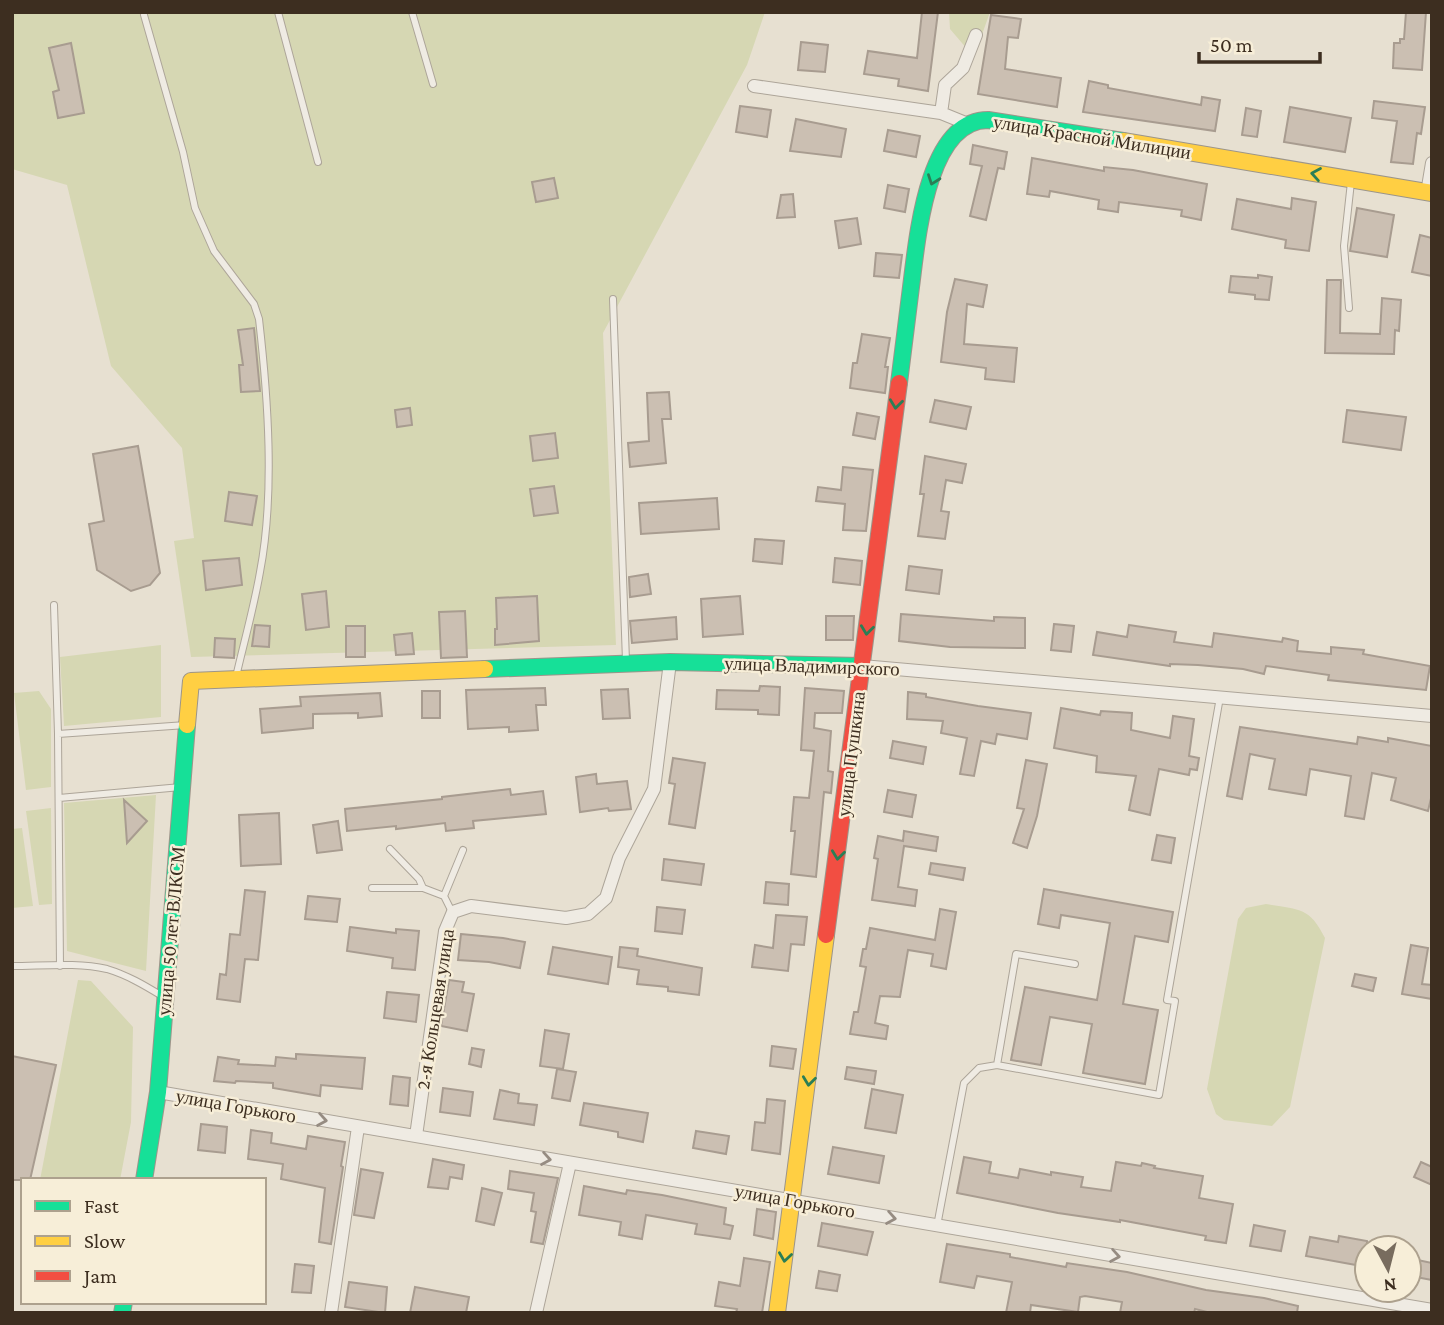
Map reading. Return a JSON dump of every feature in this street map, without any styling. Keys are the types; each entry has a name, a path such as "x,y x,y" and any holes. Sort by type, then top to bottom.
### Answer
{"street":[{"path":"941,113 946,85 963,68 976,35"},
{"name":"улица Красной Милиции","path":"754,86 941,113 968,124 982,119 1001,121 1429,193"},
{"name":"улица Пушкина","path":"777,1313 921,212 950,138 968,124"},
{"path":"1429,193 1432,163"},
{"name":"улица Владимирского","path":"191,681 670,662 796,663 862,666 1432,716"},
{"name":"2-я Кольцевая улица","path":"416,1136 444,931 453,912 471,906 566,918 588,914 606,898 619,858 654,789 670,662"},
{"name":"улица 50 лет ВЛКСМ","path":"144,1178 158,1093 191,681"},
{"name":"улица Горького","path":"158,1093 1432,1310"},
{"path":"331,1313 358,1127"},
{"path":"536,1313 570,1163"}],"lane":[{"path":"278,12 318,162"},
{"path":"412,12 433,84"},
{"path":"144,15 183,152 195,208 214,251 254,304 259,319 269,443 266,523 261,570 235,679"},
{"path":"1349,307 1344,246 1351,180"},
{"path":"612,299 626,664"},
{"path":"54,605 60,966"},
{"path":"937,1226 964,1083 979,1068 997,1065 1159,1095 1175,1001 1167,1000 1220,697"},
{"path":"58,734 188,725"},
{"path":"59,797 183,787"},
{"path":"390,849 419,879 423,888"},
{"path":"444,896 463,850"},
{"path":"372,888 423,888 444,896 453,912"},
{"path":"997,1065 1016,954 1075,964"},
{"path":"12,966 105,969 137,980 166,999"}],"green space":[{"path":"12,12 765,12 747,65 603,333 616,645 191,657 174,541 194,538 182,448 111,366 67,185 12,169"},
{"path":"949,12 990,12 974,57 950,29"},
{"path":"161,645 161,717 64,726 60,657"},
{"path":"39,691 51,709 51,787 26,790 14,693"},
{"path":"156,795 146,971 67,951 64,803"},
{"path":"51,808 52,904 39,905 26,811"},
{"path":"22,828 33,906 12,908 12,829"},
{"path":"1266,904 1302,911 1314,920 1325,938 1290,1107 1272,1126 1224,1120 1216,1114 1207,1089 1238,919 1246,908"},
{"path":"78,980 91,981 133,1027 131,1122 120,1178 40,1178"}],"building":[{"path":"922,12 938,12 928,91 898,86 899,79 864,74 868,51 917,58"},
{"path":"1406,12 1426,12 1422,70 1393,68 1394,43 1400,43 1400,39 1404,39"},
{"path":"991,15 1021,19 1018,38 1008,37 1005,69 1061,78 1057,107 978,94"},
{"path":"801,42 828,45 825,72 798,70"},
{"path":"71,43 84,113 58,118 53,92 59,90 49,48"},
{"path":"1089,81 1108,85 1108,88 1201,105 1202,97 1220,100 1215,131 1083,112"},
{"path":"1374,101 1425,107 1421,134 1417,133 1413,164 1391,162 1397,121 1372,118"},
{"path":"740,106 771,110 767,137 736,132"},
{"path":"1290,107 1351,118 1345,152 1284,142"},
{"path":"1246,108 1261,111 1257,137 1242,135"},
{"path":"796,119 846,129 841,157 790,151"},
{"path":"888,130 920,136 916,157 884,151"},
{"path":"973,145 1007,152 1004,169 998,168 986,220 970,216 982,166 970,164"},
{"path":"1032,158 1104,171 1104,167 1133,170 1207,184 1201,220 1181,216 1182,210 1119,202 1118,212 1098,209 1099,200 1050,191 1049,197 1027,194"},
{"path":"554,178 558,198 536,202 532,182"},
{"path":"888,185 909,189 905,212 884,208"},
{"path":"793,194 795,217 777,218 781,195"},
{"path":"1292,198 1316,202 1309,251 1285,248 1286,240 1232,229 1237,199 1291,209"},
{"path":"1357,208 1394,215 1387,257 1350,251"},
{"path":"857,218 861,244 839,248 835,221"},
{"path":"1420,235 1432,238 1432,276 1412,272"},
{"path":"876,253 902,255 899,278 874,276"},
{"path":"1258,275 1272,277 1269,300 1255,299 1255,295 1229,292 1231,276 1258,278"},
{"path":"955,279 987,285 983,307 967,304 964,344 1017,348 1014,382 985,379 986,368 941,362 947,312"},
{"path":"1327,280 1341,280 1340,333 1380,334 1382,298 1401,300 1394,354 1325,353"},
{"path":"254,328 260,391 241,392 239,365 243,365 238,330"},
{"path":"862,334 890,338 885,367 888,367 885,393 850,388 853,363 857,363"},
{"path":"669,392 671,419 662,419 666,463 630,467 628,443 649,441 647,393"},
{"path":"935,400 971,407 966,429 930,422"},
{"path":"410,408 412,425 397,427 395,410"},
{"path":"1347,410 1406,417 1401,450 1343,442"},
{"path":"857,413 879,417 875,439 853,435"},
{"path":"555,433 558,458 533,461 530,436"},
{"path":"138,446 160,573 150,585 131,591 97,570 89,524 104,521 93,454"},
{"path":"925,456 966,464 962,483 946,480 941,511 949,512 945,539 918,536 924,494 920,494"},
{"path":"843,467 873,470 866,531 843,530 845,504 816,501 818,487 841,490"},
{"path":"554,486 558,513 534,516 530,489"},
{"path":"229,492 257,496 252,525 225,521"},
{"path":"717,498 719,529 641,534 639,503"},
{"path":"755,539 784,541 782,564 753,561"},
{"path":"239,558 242,585 206,590 203,561"},
{"path":"835,558 862,561 860,585 833,582"},
{"path":"909,566 942,570 939,594 906,590"},
{"path":"648,574 651,594 630,597 629,577"},
{"path":"326,591 329,627 306,630 302,594"},
{"path":"537,596 539,641 495,645 496,598"},
{"path":"740,596 743,634 703,637 701,599"},
{"path":"465,611 467,657 441,658 439,612"},
{"path":"901,614 994,621 994,617 1025,618 1025,648 950,647 899,641"},
{"path":"826,616 854,616 853,640 826,640"},
{"path":"676,617 677,639 632,643 630,621"},
{"path":"1054,624 1074,626 1071,652 1051,650"},
{"path":"255,625 270,626 269,647 252,646"},
{"path":"1129,625 1176,632 1174,642 1212,647 1214,633 1282,642 1283,638 1298,641 1297,651 1331,654 1331,647 1364,650 1363,654 1430,666 1426,690 1328,680 1329,675 1266,666 1264,674 1243,669 1198,665 1170,666 1093,655 1097,632 1127,637"},
{"path":"346,626 365,626 365,657 346,657"},
{"path":"412,633 414,654 396,655 394,635"},
{"path":"215,638 235,639 234,658 214,657"},
{"path":"760,686 780,687 779,715 758,714 758,710 716,709 717,690 759,691"},
{"path":"545,688 546,705 536,705 538,730 509,732 509,727 468,729 466,690"},
{"path":"805,688 844,691 842,713 815,713 814,728 831,731 828,771 833,772 831,793 824,792 816,877 791,874 795,831 791,831 794,797 809,798 814,751 801,750"},
{"path":"628,689 630,718 603,719 601,690"},
{"path":"422,691 440,691 440,718 422,718"},
{"path":"908,692 1031,713 1027,739 997,734 995,744 981,741 974,776 960,774 967,738 941,733 943,721 907,719"},
{"path":"380,693 382,716 358,718 358,713 313,714 313,728 262,733 260,709 301,706 300,697"},
{"path":"1061,708 1100,715 1101,711 1132,713 1131,730 1170,738 1173,716 1194,719 1189,756 1199,758 1197,770 1190,769 1189,775 1159,769 1150,815 1129,810 1136,776 1096,772 1097,756 1054,748"},
{"path":"1240,727 1357,744 1358,737 1388,742 1388,738 1432,746 1432,794 1428,811 1391,800 1396,778 1372,773 1364,819 1345,816 1351,776 1310,769 1306,795 1269,789 1275,759 1250,754 1242,799 1227,796"},
{"path":"893,741 926,747 923,764 890,758"},
{"path":"673,758 705,763 695,828 669,824 675,784 669,783"},
{"path":"1026,760 1047,764 1037,816 1027,848 1013,843 1024,809 1017,808"},
{"path":"596,774 597,784 627,781 631,809 609,811 608,808 580,812 576,777"},
{"path":"510,789 511,795 543,791 546,814 473,821 474,828 446,831 445,823 347,831 345,809"},
{"path":"888,790 916,795 912,817 884,812"},
{"path":"124,800 147,821 127,843"},
{"path":"279,813 281,864 241,866 239,815"},
{"path":"338,821 342,850 317,853 313,825"},
{"path":"904,831 938,837 936,851 904,846 898,887 917,890 915,906 872,900 878,859 874,858 878,836 903,841"},
{"path":"1157,835 1175,838 1171,863 1152,860"},
{"path":"664,859 704,864 701,885 662,880"},
{"path":"931,863 965,868 963,880 929,874"},
{"path":"766,882 789,884 788,905 764,903"},
{"path":"1044,889 1173,912 1168,942 1135,936 1123,1004 1158,1010 1145,1084 1083,1073 1092,1024 1050,1017 1041,1065 1011,1060 1025,987 1097,1000 1110,923 1061,915 1059,928 1038,924"},
{"path":"245,890 265,892 258,960 245,959 240,1002 217,999 220,974 226,975 230,934 240,935"},
{"path":"308,896 340,899 337,922 305,919"},
{"path":"657,907 685,910 682,934 655,931"},
{"path":"940,909 956,912 946,969 931,966 933,954 908,950 900,997 880,996 875,1023 888,1026 886,1039 850,1034 854,1012 858,1012 866,967 860,966 870,928 935,940"},
{"path":"776,915 807,917 804,945 791,944 788,971 752,967 755,945 773,948"},
{"path":"350,927 396,933 396,929 419,931 415,970 392,968 393,958 347,951"},
{"path":"461,934 525,942 520,968 458,960"},
{"path":"1411,945 1428,948 1422,984 1432,985 1432,999 1402,994"},
{"path":"553,947 612,957 608,984 548,974"},
{"path":"620,947 638,949 637,956 702,968 699,995 668,991 668,987 637,984 639,970 618,967"},
{"path":"1355,974 1376,978 1373,991 1352,986"},
{"path":"449,980 464,982 462,992 474,994 467,1031 441,1026"},
{"path":"387,992 419,995 416,1022 384,1018"},
{"path":"545,1030 569,1034 563,1069 540,1066"},
{"path":"772,1046 796,1049 793,1069 770,1066"},
{"path":"472,1048 484,1050 481,1067 469,1064"},
{"path":"296,1054 365,1058 362,1089 321,1085 320,1096 273,1088 273,1083 214,1081 218,1057 239,1060 238,1064 275,1066 276,1057 296,1059"},
{"path":"12,1056 56,1065 30,1178 12,1180"},
{"path":"847,1067 876,1071 874,1084 845,1079"},
{"path":"557,1069 576,1072 570,1101 552,1098"},
{"path":"393,1076 410,1078 408,1106 390,1104"},
{"path":"443,1088 473,1092 470,1116 440,1112"},
{"path":"872,1089 903,1095 896,1133 865,1128"},
{"path":"500,1090 519,1094 518,1103 537,1105 534,1125 494,1119"},
{"path":"767,1099 785,1101 780,1154 752,1150 755,1122 765,1123"},
{"path":"584,1103 648,1113 643,1142 618,1137 618,1132 580,1125"},
{"path":"201,1124 227,1127 225,1153 198,1150"},
{"path":"251,1130 272,1133 271,1143 306,1149 308,1136 345,1142 331,1244 319,1242 325,1188 281,1179 283,1164 248,1159"},
{"path":"696,1131 729,1136 726,1154 693,1148"},
{"path":"833,1147 884,1156 879,1183 828,1174"},
{"path":"964,1157 991,1162 989,1173 1018,1178 1020,1169 1051,1175 1051,1172 1083,1177 1081,1187 1111,1191 1116,1162 1141,1166 1142,1163 1155,1166 1154,1168 1203,1176 1199,1198 1233,1204 1226,1243 1205,1240 1206,1236 1120,1220 1058,1213 957,1193"},
{"path":"433,1159 464,1165 462,1179 450,1177 448,1189 428,1187"},
{"path":"1421,1162 1432,1167 1432,1185 1414,1177"},
{"path":"361,1169 383,1173 374,1218 354,1215"},
{"path":"510,1171 558,1178 543,1244 531,1242 536,1212 531,1211 534,1193 508,1189"},
{"path":"584,1186 626,1194 627,1190 662,1195 726,1208 724,1224 733,1226 730,1239 695,1234 697,1224 646,1215 642,1239 619,1235 621,1222 579,1215"},
{"path":"482,1188 502,1193 494,1225 476,1221"},
{"path":"757,1209 776,1212 773,1239 754,1235"},
{"path":"822,1223 873,1232 867,1255 818,1246"},
{"path":"1254,1225 1285,1231 1281,1251 1250,1246"},
{"path":"1339,1236 1353,1238 1353,1264 1306,1256 1310,1237 1338,1242"},
{"path":"947,1244 1010,1254 1010,1257 1066,1267 1067,1263 1127,1272 1206,1290 1264,1298 1298,1306 1297,1313 1211,1313 1195,1309 1194,1313 1120,1313 1122,1302 1085,1296 1080,1297 1078,1312 1031,1305 1030,1313 1006,1313 1012,1282 977,1276 974,1288 940,1282"},
{"path":"744,1258 770,1262 762,1313 736,1313 737,1309 715,1306 719,1282 740,1286"},
{"path":"1423,1261 1432,1263 1432,1280 1423,1278"},
{"path":"295,1264 314,1266 311,1293 292,1292"},
{"path":"819,1271 840,1275 837,1291 816,1288"},
{"path":"349,1282 387,1287 385,1313 345,1307"},
{"path":"415,1287 469,1297 466,1313 410,1313"}],"traffic: fast":[{"path":"899,383 922,214 938,161 951,140 967,125 988,120 1123,141"},
{"path":"485,669 670,662 862,666"},
{"path":"144,1178 158,1092 187,725"},
{"path":"122,1313 124,1304"}],"traffic: slow":[{"path":"1123,141 1432,193"},
{"path":"187,725 191,681 485,669"},
{"path":"777,1313 826,935"}],"traffic: jam":[{"path":"826,935 899,383"}]}
